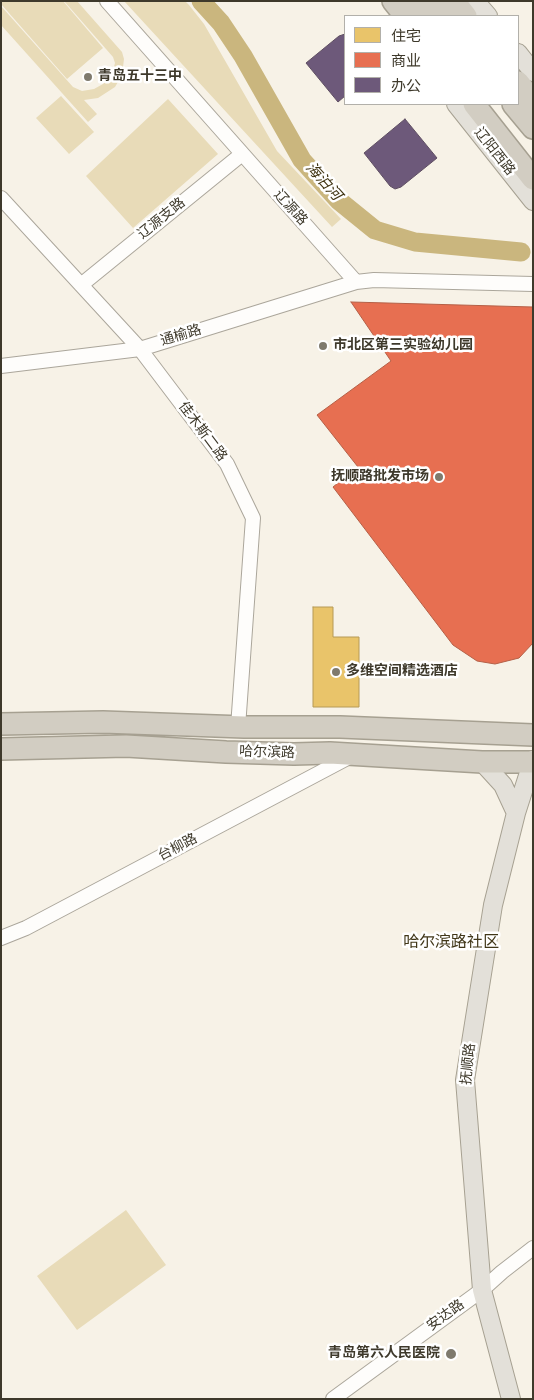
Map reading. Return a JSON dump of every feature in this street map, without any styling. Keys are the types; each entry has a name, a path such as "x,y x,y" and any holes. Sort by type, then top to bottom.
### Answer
{"highway":[{"path":"393,1 404,15"},
{"path":"410,1 421,15"},
{"path":"432,1 443,15"},
{"path":"454,1 465,15"},
{"path":"519,83 533,101"},
{"path":"475,105 533,179"},
{"path":"492,105 533,157"},
{"path":"515,105 533,128"},
{"name":"哈尔滨路","path":"1,724 102,722 238,727 340,727 532,733"},
{"name":"哈尔滨路","path":"1,749 126,746 226,752 354,754 482,762 532,761"}],"main road":[{"path":"383,1 391,15"},
{"path":"475,1 487,15"},
{"path":"519,54 533,72"},
{"name":"辽阳西路","path":"457,105 533,201"},
{"name":"抚顺路","path":"511,1399 482,1290 465,1080 493,905 516,813 530,785 532,733"},
{"path":"482,762 503,785 516,813"}],"street":[{"name":"辽源路","path":"107,1 356,282"},
{"name":"辽源支路","path":"81,284 242,154"},
{"name":"佳木斯二路","path":"1,198 140,349 227,464 253,518 238,727"},
{"path":"356,282 374,280 533,284"},
{"name":"通榆路","path":"1,366 140,349 356,282"},
{"name":"台柳路","path":"1,938 26,928 354,754"},
{"name":"安达路","path":"333,1399 482,1290 533,1248"}],"shaded area":[{"path":"1,1 63,1 103,48 67,79 1,4"},
{"path":"64,1 77,1 122,52 124,59 122,75 115,87 98,98 84,100 97,114 88,122 1,25 1,6 73,87 82,91 94,89 103,84 112,74 115,63 113,57"},
{"path":"124,1 185,1 189,5 204,24 277,151 341,219 332,227"},
{"path":"61,96 94,132 69,154 36,118"},
{"path":"168,99 218,154 133,228 86,176"},
{"path":"126,1210 166,1265 77,1330 37,1276"}],"building: 住宅":[{"name":"多维空间精选酒店","path":"313,607 333,607 333,637 359,637 359,707 313,707"}],"building: 商业":[{"name":"抚顺路批发市场","path":"351,302 533,307 533,643 519,658 495,664 477,661 453,645 333,487 358,467 317,415 391,361"}],"building: 办公":[{"path":"344,34 344,97 338,102 306,63 339,36"},
{"path":"405,119 437,158 401,187 395,189 390,186 364,153"}],"waterway":[{"name":"海泊河","path":"201,1 221,23 243,56 302,160 338,200 375,230 415,242 521,252"}],"place":[{"name":"青岛五十三中","path":"88,77"},
{"name":"市北区第三实验幼儿园","path":"323,346"},
{"name":"抚顺路批发市场","path":"439,477"},
{"name":"多维空间精选酒店","path":"336,672"},
{"name":"青岛第六人民医院","path":"451,1354"}],"district":[{"name":"哈尔滨路社区","path":"451,943"}]}
